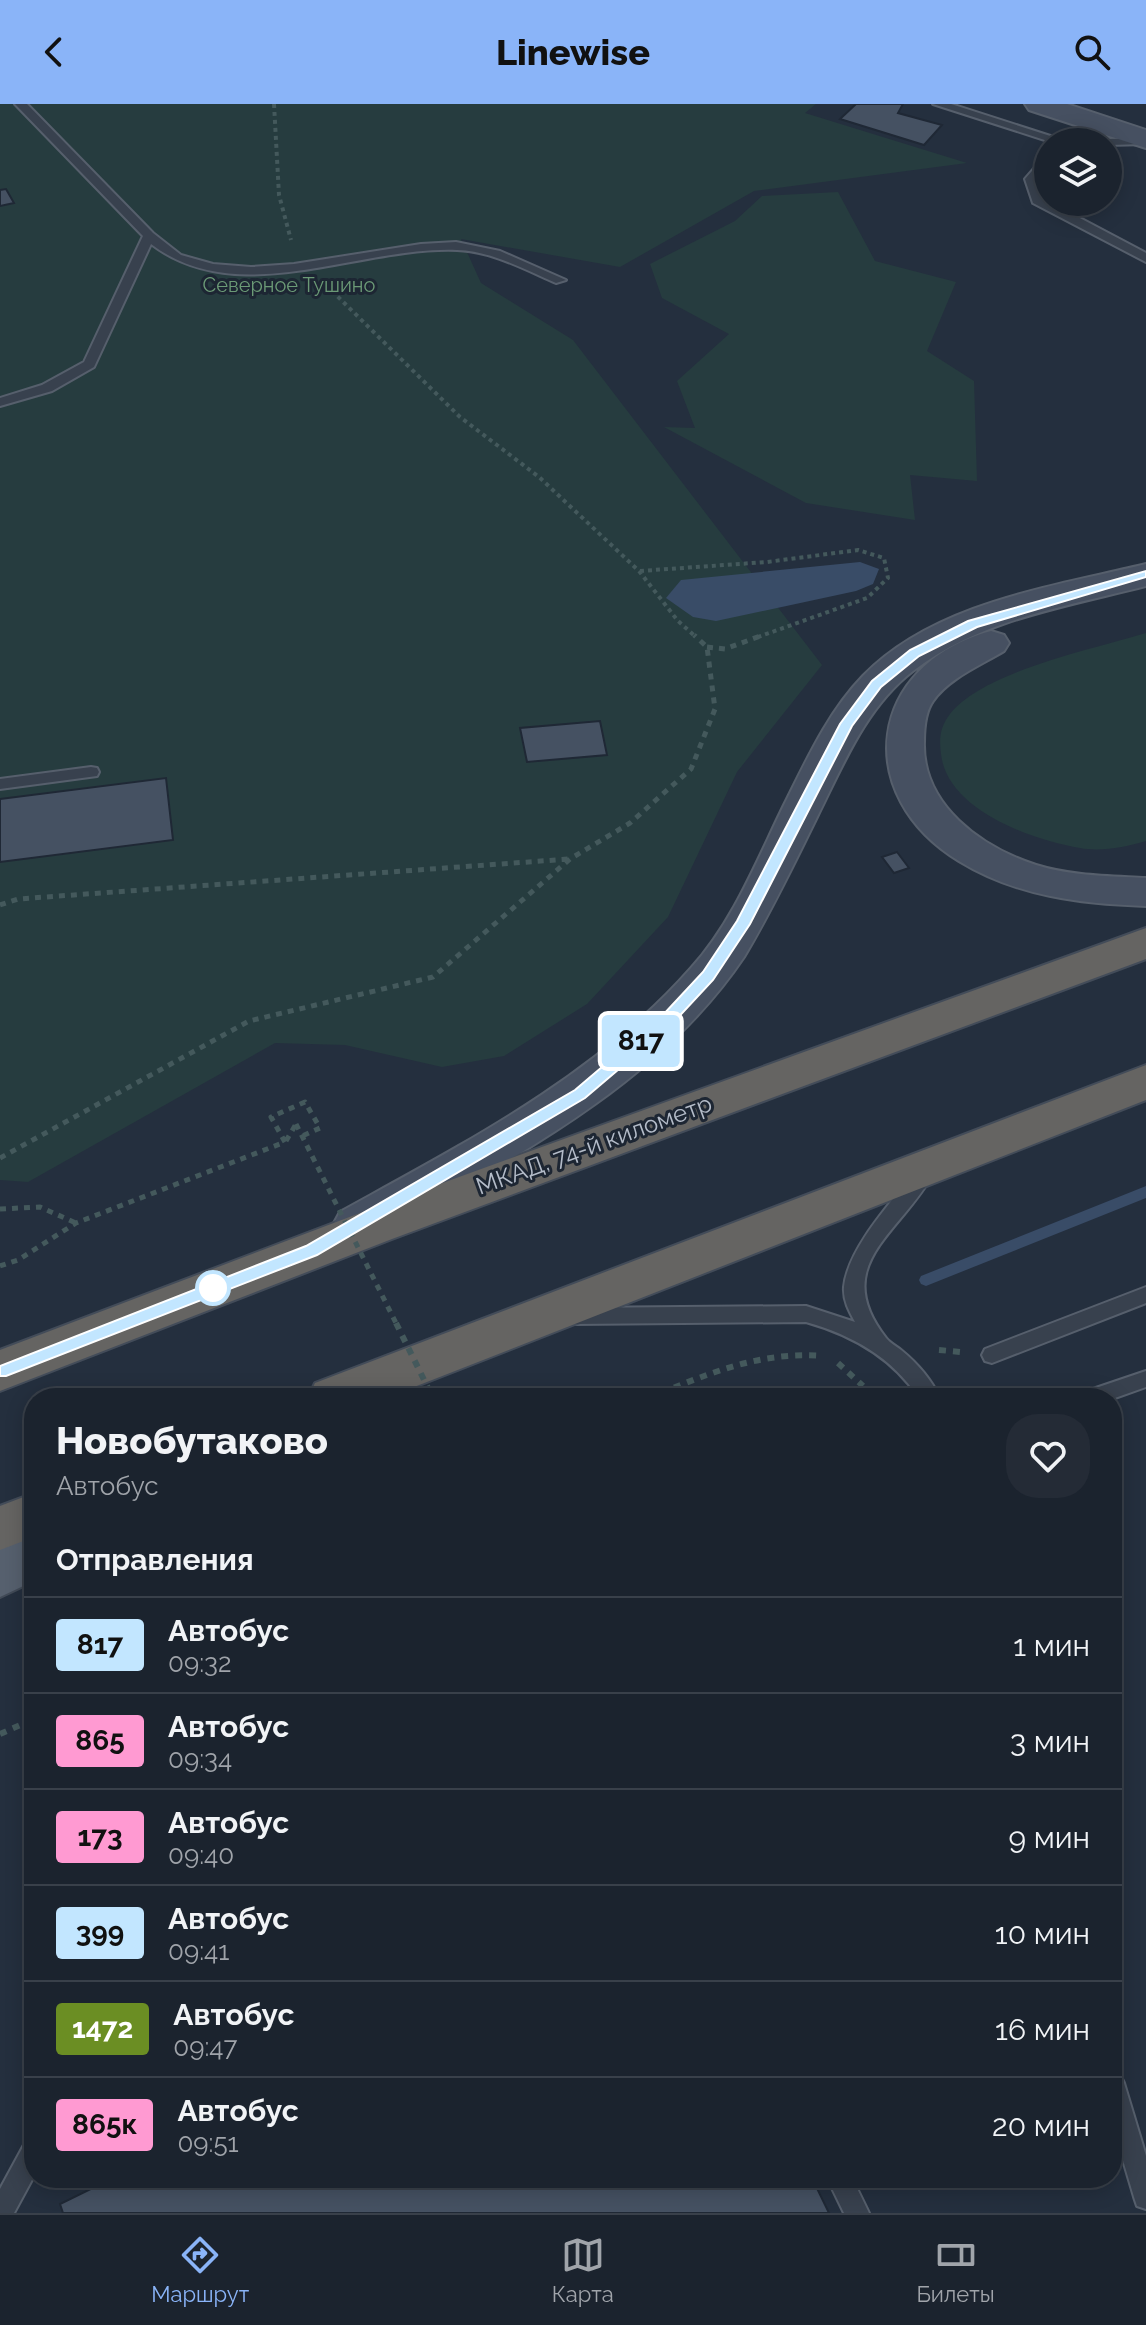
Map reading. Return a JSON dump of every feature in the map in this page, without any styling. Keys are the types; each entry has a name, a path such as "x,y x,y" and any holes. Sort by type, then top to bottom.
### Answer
{"highway":[{"name":"МКАД, 74-й километр","path":"0,1371 311,1250 1146,943"},
{"path":"357,1388 1146,1082"},
{"path":"0,1528 24,1519"}],"main road":[{"path":"1039,104 1146,140"},
{"path":"1112,104 1146,113"},
{"path":"311,1250 580,1094 667,1020 708,976 743,924 847,724 877,684 905,661 972,624 1146,575"},
{"path":"1146,598 992,643 948,668 919,693 906,723 901,756 913,792 939,825 972,852 1016,873 1077,888 1146,892"},
{"path":"0,1574 24,1561"}],"lane":[{"path":"21,104 162,252 199,264 250,273 412,248 458,246 501,256 560,280"},
{"path":"939,104 1034,133"},
{"path":"1122,141 1146,140"},
{"path":"1067,216 1146,258"},
{"path":"0,402 47,388 89,364 149,236"},
{"path":"0,784 91,772"},
{"path":"922,1388 865,1322 855,1302 853,1286 870,1250 929,1166"},
{"path":"992,1355 1146,1295"},
{"path":"538,1317 806,1314 834,1321 884,1347"},
{"path":"1120,1388 1146,1379"},
{"path":"1122,2117 1146,2197"},
{"path":"0,2213 24,2170"},
{"path":"844,2188 857,2213"}],"path":[{"path":"274,104 279,195 291,240 306,266 460,417 539,477 639,571 678,621 707,647 725,649 867,598 888,578 884,558 858,550 767,562 639,571"},
{"path":"0,1158 249,1021 433,977 570,859 630,823 691,769 715,709 707,647"},
{"path":"0,905 18,899 570,859"},
{"path":"285,1142 271,1117 305,1102 320,1128 302,1136"},
{"path":"0,1266 18,1260 76,1223 285,1142 296,1124 428,1388"},
{"path":"0,1209 36,1207 58,1211 76,1223"},
{"path":"674,1388 759,1355 797,1352 833,1358 863,1386"},
{"path":"0,1734 24,1723"}],"green space":[{"name":"Северное Тушино","path":"0,104 816,104 805,113 967,163 754,191 620,267 461,239 481,283 573,340 822,665 737,772 668,917 587,1004 504,1056 442,1067 345,1045 275,1043 28,1182 0,1180"},
{"path":"838,192 875,261 956,282 927,351 974,381 977,481 910,475 915,520 806,503 664,427 695,428 677,381 729,334 662,298 650,264 735,221 762,196"},
{"path":"1146,633 1146,841 1096,849 1060,844 995,819 958,791 947,774 940,738 950,714 966,699 988,685 1041,663"}],"water":[{"path":"860,562 879,569 873,584 856,591 716,621 693,617 666,598 681,580"}],"building":[{"path":"856,104 903,104 898,113 942,125 924,145 840,119"},
{"path":"6,189 14,203 0,206 0,190"},
{"path":"600,721 607,755 527,762 520,728"},
{"path":"166,778 173,840 0,862 0,799"},
{"path":"897,852 909,868 894,873 882,857"},
{"path":"93,2188 817,2188 829,2213 63,2213 60,2204"}],"waterway":[{"path":"926,1280 1146,1192"}],"bus line":[{"name":"817","path":"0,1371 311,1250 469,1162 580,1094 667,1020 708,976 743,924 847,724 877,684 915,653 972,624 1146,575"}]}
